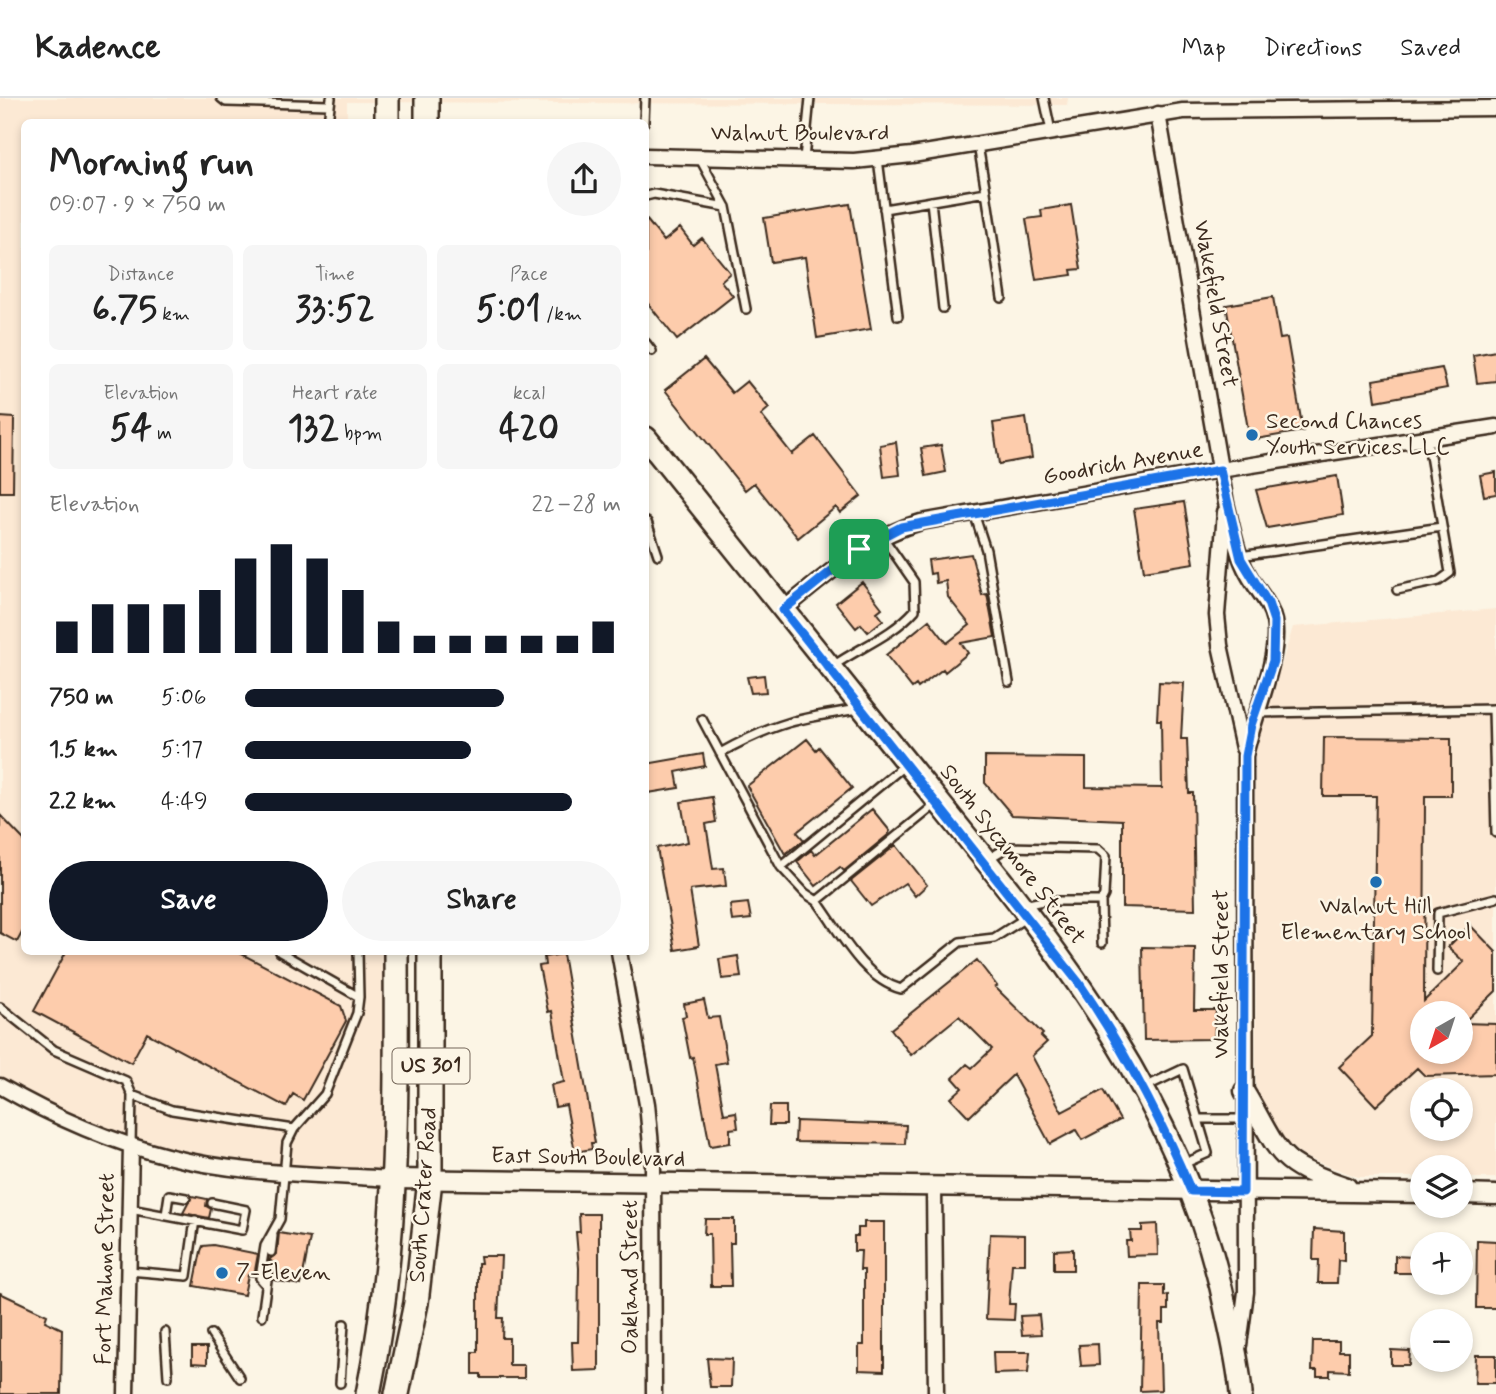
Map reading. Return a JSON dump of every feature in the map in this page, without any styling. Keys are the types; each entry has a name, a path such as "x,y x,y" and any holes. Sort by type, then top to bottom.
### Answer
{"main road":[{"path":"387,98 387,119"},
{"path":"427,98 427,119"},
{"name":"South Sycamore Street","path":"649,442 985,861 1107,1023 1144,1088 1205,1226 1236,1360 1241,1394"},
{"name":"South Crater Road","path":"383,1389 394,1178 396,955"},
{"name":"South Crater Road","path":"383,1389 415,1303 430,1180 430,955"}],"street":[{"name":"Walnut Boulevard","path":"649,156 804,160 878,158 1158,114 1298,104 1496,108"},
{"name":"Wakefield Street","path":"1158,114 1226,502 1240,556 1249,576 1268,603 1274,621 1273,661 1255,713 1245,756"},
{"name":"Goodrich Avenue","path":"783,610 859,549 882,536 921,522 1220,470 1496,427"},
{"name":"Wakefield Street","path":"1226,502 1217,615 1220,645 1245,756 1243,1192"},
{"name":"Oakland Street","path":"620,955 647,1104 653,1184 654,1394"},
{"name":"East South Boulevard","path":"0,1086 67,1121 131,1145 208,1165 286,1173 430,1180 653,1184 1410,1193"},
{"path":"1244,1091 1271,1142 1295,1167 1364,1192"},
{"name":"Fort Mahone Street","path":"126,1394 131,1145"},
{"path":"934,1187 936,1394"},
{"name":"South Sycamore Street","path":"1236,1360 1246,1292 1243,1192"},
{"path":"1473,1194 1496,1195"}],"lane":[{"path":"221,98 226,102 330,101 328,119"},
{"path":"645,98 645,119"},
{"path":"804,160 810,98"},
{"path":"1044,98 1051,131"},
{"path":"978,144 1002,298"},
{"path":"698,157 726,208 746,309"},
{"path":"878,158 898,316"},
{"path":"884,209 986,192"},
{"path":"649,195 726,208"},
{"path":"931,201 943,308"},
{"path":"649,347 652,351"},
{"path":"1397,590 1439,581 1450,573 1427,438"},
{"path":"974,513 986,550 1009,682"},
{"path":"1240,556 1442,527"},
{"path":"649,529 657,555"},
{"path":"830,668 883,637 915,610 914,582 882,536"},
{"path":"720,753 761,731 794,718 863,709"},
{"path":"1255,713 1495,709 1496,833"},
{"path":"702,719 781,867 805,893 817,901 868,971 882,984 901,989 960,942 994,938 1024,911 1043,901 1101,901"},
{"path":"781,867 907,764"},
{"path":"817,901 938,802"},
{"path":"985,861 1008,846 1098,849 1105,856 1104,895 1101,901 1102,943"},
{"path":"1437,971 1438,913 1496,898"},
{"path":"285,955 359,997"},
{"path":"266,1286 260,1278 265,1246 280,1219 286,1150 294,1129 325,1094 357,1013 358,955"},
{"path":"0,1007 54,1050 126,1081 132,1095 131,1145"},
{"path":"1144,1088 1183,1069 1208,1153 1180,1165"},
{"path":"132,1095 172,1110 294,1129"},
{"path":"1198,1119 1244,1119"},
{"path":"166,1215 169,1195 186,1198"},
{"path":"130,1209 242,1230 246,1210 212,1203"},
{"path":"129,1270 187,1276 195,1220"},
{"path":"271,1252 273,1235"},
{"path":"262,1316 269,1266"},
{"path":"340,1382 344,1324"},
{"path":"165,1332 168,1377"},
{"path":"211,1334 240,1378"}],"shaded area":[{"path":"0,98 1068,98 1067,105 347,102 347,119 21,119 21,955 392,955 394,1179 167,1157 0,1085"},
{"name":"Walnut Hill Elementary School","path":"1496,609 1496,1178 1473,1178 1473,1155 1410,1155 1410,1177 1358,1177 1304,1157 1277,1135 1256,1092 1255,750 1293,627"}],"building":[{"path":"850,204 871,329 817,338 805,257 771,262 764,218"},
{"path":"1071,205 1081,269 1071,270 1072,275 1036,280 1026,219 1042,217 1041,210"},
{"path":"649,223 664,241 680,228 693,245 702,238 730,273 721,281 733,296 677,340 649,305"},
{"path":"1273,297 1280,339 1287,338 1303,431 1250,440 1226,305"},
{"path":"1496,351 1496,381 1477,383 1473,355"},
{"path":"704,359 732,393 747,381 769,408 761,415 792,454 815,436 861,496 840,513 836,507 798,538 754,483 745,490 665,390"},
{"path":"1442,368 1447,388 1376,401 1373,380"},
{"path":"0,417 14,418 13,492 0,492"},
{"path":"1026,418 1032,458 999,464 993,423"},
{"path":"896,442 900,475 884,477 880,445"},
{"path":"941,445 946,472 926,476 921,448"},
{"path":"1496,472 1496,494 1484,496 1480,475"},
{"path":"1337,476 1343,515 1267,528 1256,490"},
{"path":"1184,502 1194,563 1144,571 1134,509"},
{"path":"971,554 982,595 987,594 995,637 961,643 968,653 945,672 943,669 918,688 916,685 912,688 886,655 929,620 947,643 970,625 948,597 946,581 936,583 935,573 930,574 928,560"},
{"path":"862,582 882,608 877,612 883,620 868,632 861,624 856,628 836,603"},
{"path":"764,675 766,692 751,693 747,677"},
{"path":"1159,682 1184,683 1181,739 1187,739 1189,793 1193,793 1195,909 1122,907 1122,820 1012,815 985,783 985,757 1086,758 1086,787 1162,788 1161,720 1157,720"},
{"path":"1324,737 1451,738 1451,796 1425,796 1424,1001 1410,1001 1410,1064 1474,1064 1474,1023 1496,1024 1496,1074 1425,1076 1417,1068 1376,1106 1339,1067 1372,1036 1376,796 1323,796"},
{"path":"807,739 816,750 819,747 852,788 797,832 804,840 785,854 747,786"},
{"path":"703,754 705,766 676,772 679,788 649,793 649,763"},
{"path":"712,797 716,822 706,824 713,869 724,868 726,886 690,890 699,946 675,950 657,848 688,842 681,802"},
{"path":"872,809 890,831 888,835 844,871 840,867 816,886 797,862 811,850 815,855"},
{"path":"0,815 21,837 21,935 17,942 0,933"},
{"path":"896,845 927,885 915,896 905,883 871,906 851,881"},
{"path":"748,903 751,919 732,921 730,905"},
{"path":"1470,925 1496,952 1496,991 1474,1012 1474,1001 1424,1001 1464,962 1448,947"},
{"path":"1142,947 1195,948 1194,1010 1216,1010 1214,1039 1144,1040"},
{"path":"64,955 244,955 341,1006 346,1021 303,1100 293,1094 286,1107 147,1033 131,1063 34,1011"},
{"path":"563,955 595,1143 591,1143 592,1149 575,1152 566,1105 555,1107 551,1085 564,1082 552,1011 548,1012 539,966 545,965 544,957"},
{"path":"738,956 741,977 722,979 719,959"},
{"path":"977,960 997,986 995,987 1043,1034 1041,1036 1047,1042 1032,1056 1062,1112 1103,1090 1120,1120 1082,1140 1076,1130 1050,1144 1013,1075 969,1117 951,1098 962,1088 953,1078 967,1064 972,1068 992,1049 959,1016 911,1055 891,1029"},
{"path":"704,1000 708,1018 719,1017 727,1062 715,1064 724,1114 736,1112 738,1128 730,1129 730,1143 710,1146 693,1057 690,1058 682,1017 686,1016 684,1004"},
{"path":"770,1106 786,1106 786,1125 769,1125"},
{"path":"796,1121 906,1125 905,1144 795,1142"},
{"name":"7-Eleven","path":"192,1196 207,1199 206,1206 211,1209 209,1218 183,1213"},
{"path":"579,1214 599,1214 599,1370 573,1371 572,1342 578,1342 579,1268 576,1232 580,1232"},
{"path":"705,1219 734,1219 734,1243 730,1243 731,1286 711,1286 710,1234 704,1234"},
{"path":"864,1222 884,1222 884,1371 859,1370 859,1345 864,1345 864,1270 860,1270 861,1251 854,1251 854,1236 858,1236 858,1228 864,1228"},
{"path":"1157,1224 1158,1255 1127,1256 1126,1241 1131,1241 1130,1231 1142,1231 1142,1225"},
{"path":"1314,1229 1344,1231 1344,1261 1338,1260 1337,1283 1318,1283 1319,1260 1313,1260"},
{"path":"279,1233 310,1238 301,1285 273,1280 275,1264 269,1260 277,1253"},
{"path":"990,1234 1025,1235 1025,1264 1012,1264 1009,1304 1015,1304 1014,1320 986,1319"},
{"path":"1477,1240 1496,1241 1496,1308 1476,1308"},
{"name":"7-Eleven","path":"213,1245 258,1254 254,1276 248,1275 244,1295 194,1286 203,1246"},
{"path":"1073,1249 1073,1270 1054,1270 1054,1250"},
{"path":"480,1256 501,1256 498,1318 503,1318 502,1338 509,1338 509,1365 524,1365 524,1378 481,1378 481,1374 473,1374 473,1352 478,1352"},
{"path":"1395,1256 1410,1257 1410,1273 1395,1273"},
{"path":"1142,1285 1164,1285 1164,1296 1168,1295 1168,1310 1164,1310 1164,1323 1159,1323 1161,1390 1140,1391"},
{"path":"0,1293 47,1315 45,1321 62,1329 61,1394 0,1394"},
{"path":"1039,1315 1041,1334 1022,1335 1020,1316"},
{"path":"1313,1341 1339,1341 1339,1351 1349,1351 1349,1371 1330,1370 1330,1376 1317,1376 1317,1370 1312,1370"},
{"path":"1098,1344 1099,1365 1081,1366 1079,1345"},
{"path":"192,1347 207,1347 207,1364 192,1363"},
{"path":"1391,1350 1410,1351 1409,1365 1391,1365"},
{"path":"993,1352 1030,1352 1028,1373 994,1374"},
{"path":"1476,1355 1496,1355 1496,1383 1475,1383"},
{"path":"707,1358 732,1359 731,1387 710,1387"}],"place":[{"name":"Second Chances Youth Services LLC","path":"1252,435"},
{"name":"Walnut Hill Elementary School","path":"1376,882"},
{"name":"7-Eleven","path":"222,1273"}],"route":[{"path":"1220,470 1241,559 1268,603 1274,621 1275,641 1273,661 1251,725 1245,756 1243,1192 1191,1191 1144,1088 1113,1033 1079,983 951,818 783,610 859,549 901,527 921,522 1220,470"}]}
